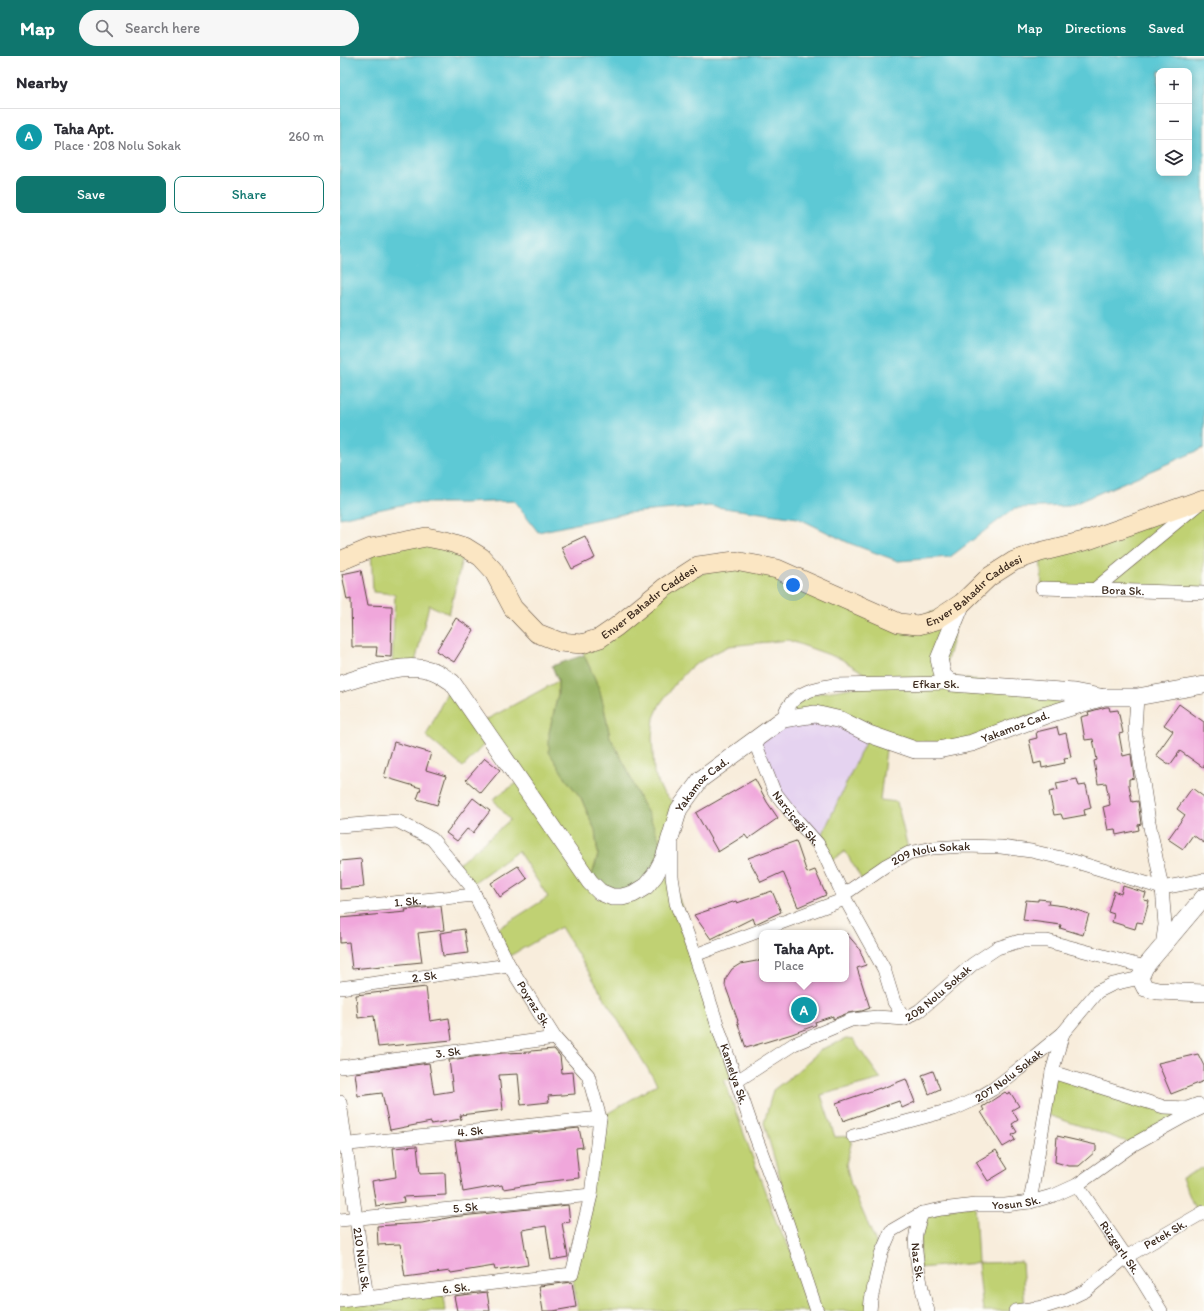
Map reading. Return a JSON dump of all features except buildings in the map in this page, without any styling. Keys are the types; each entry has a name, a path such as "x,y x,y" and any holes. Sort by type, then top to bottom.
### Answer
{"main road":[{"name":"Enver Bahadır Caddesi","path":"340,561 371,548 426,538 446,541 465,547 481,557 493,570 513,608 537,634 560,642 582,644 600,638 664,588 698,566 734,562 777,569 899,622 918,626 936,620 962,603 989,577 1014,560 1088,540 1204,500"}],"street":[{"path":"1094,590 1204,500"},
{"name":"Bora Sk.","path":"1042,588 1204,593"},
{"path":"951,683 943,676 939,659 962,603"},
{"name":"Yakamoz Cad.","path":"340,684 392,669 414,667 434,671 452,682 590,882 600,892 612,897 622,897 633,894 646,886 664,858 679,810 701,779 784,719 815,714 841,720 869,734 915,750 938,750 972,743 1046,715 1104,698 1137,697 1204,685"},
{"name":"Efkar Sk.","path":"784,719 787,707 796,697 814,688 833,685 951,683 1074,692 1104,698"},
{"path":"1137,697 1135,729 1149,822 1162,888 1165,925 1162,946"},
{"name":"Narçiçeği Sk.","path":"754,740 774,790 795,818 818,844 844,897"},
{"name":"Poyraz Sk.","path":"340,826 397,821 432,839 470,885 509,965 555,1038 588,1075 600,1118 591,1195 572,1274"},
{"name":"Kamelya Sk.","path":"671,833 672,877 676,903 695,955 736,1082 787,1222 817,1311"},
{"name":"209 Nolu Sokak","path":"759,930 844,897 885,866 909,853 933,848 965,846 1001,847 1031,851 1070,860 1162,888"},
{"path":"1162,888 1204,880"},
{"name":"1. Sk.","path":"340,908 475,895"},
{"path":"844,897 884,969 894,1002 904,1019"},
{"path":"1204,898 1162,946 1142,973 1145,988 1158,991 1204,992"},
{"name":"209 Nolu Sokak","path":"695,955 759,930"},
{"name":"208 Nolu Sokak","path":"736,1082 794,1044 851,1020 877,1017 904,1019 920,1010 974,964 997,948 1020,941 1046,941 1142,973"},
{"name":"2. Sk","path":"340,988 509,965"},
{"name":"207 Nolu Sokak","path":"853,1136 954,1109 976,1100 1019,1069 1063,1033 1096,992 1142,973"},
{"path":"1030,1202 1052,1072 1063,1033"},
{"name":"3. Sk","path":"340,1068 555,1038"},
{"path":"1052,1072 1164,1107 1187,1108 1204,1102"},
{"name":"210 Nolu Sk.","path":"340,1102 343,1145 356,1218 367,1298"},
{"name":"Yosun Sk.","path":"870,1311 881,1254 891,1231 922,1213 975,1205 1005,1205 1030,1202 1055,1195 1077,1186 1134,1144 1204,1107"},
{"name":"4. Sk","path":"343,1145 600,1118"},
{"name":"Rüzgarlı Sk.","path":"1077,1186 1161,1311"},
{"name":"5. Sk","path":"340,1220 591,1195"},
{"name":"Petek Sk.","path":"1015,1311 1044,1307 1066,1300 1085,1291 1126,1257 1204,1212"},
{"name":"Naz Sk.","path":"922,1213 915,1235 916,1253 928,1311"},
{"name":"6. Sk.","path":"340,1301 572,1274"}],"shaded area":[{"path":"815,714 869,734 818,844 795,818 754,740"}],"green space":[{"path":"1204,499 1204,593 1042,588 1040,552"},
{"path":"404,541 465,547 449,614 429,605 414,667 392,669 395,594 373,592 371,548"},
{"path":"735,561 899,623 962,603 943,676 1104,697 972,743 887,741 880,800 897,802 909,853 862,880 845,851 828,864 818,844 869,734 841,720 783,719 796,697 880,683 841,659 788,640 729,646 690,668 674,685 660,704 654,718 652,737 654,773 662,791 679,809 672,877 737,1081 724,1079 778,1227 807,1280 794,1226 764,1123 773,1090 793,1075 822,1049 846,1039 853,1040 881,1079 821,1095 835,1137 853,1136 846,1164 851,1185 881,1254 870,1311 578,1311 572,1274 600,1118 657,1084 561,927 506,958 493,932 548,897 518,851 470,885 455,867 510,820 493,799 520,781 490,738 463,767 426,736 452,682 480,723 558,681 558,694 549,733 566,779 581,798 595,830 598,855 590,882 649,815 641,802 626,767 610,737 599,688 584,655 582,644 664,588"},
{"path":"584,655 599,688 610,737 626,767 659,839 661,864 633,894 590,882 598,855 595,830 581,798 566,779 549,752 549,733 558,694 558,681 552,666"},
{"path":"1052,1072 1187,1108 1134,1144 1045,1114"},
{"path":"1204,1167 1204,1212 1198,1216 1182,1178"},
{"path":"975,1205 978,1263 919,1268 922,1213"},
{"path":"1022,1262 1025,1309 1015,1311 983,1311 978,1263"},
{"path":"443,1289 446,1311 340,1311 340,1301"}],"water":[{"path":"340,56 1204,56 1204,448 1069,506 1015,508 950,557 898,561 849,543 798,518 709,506 627,513 538,532 514,501 410,503 340,518"}],"place":[{"name":"Taha Apt.","path":"804,1010"}]}
